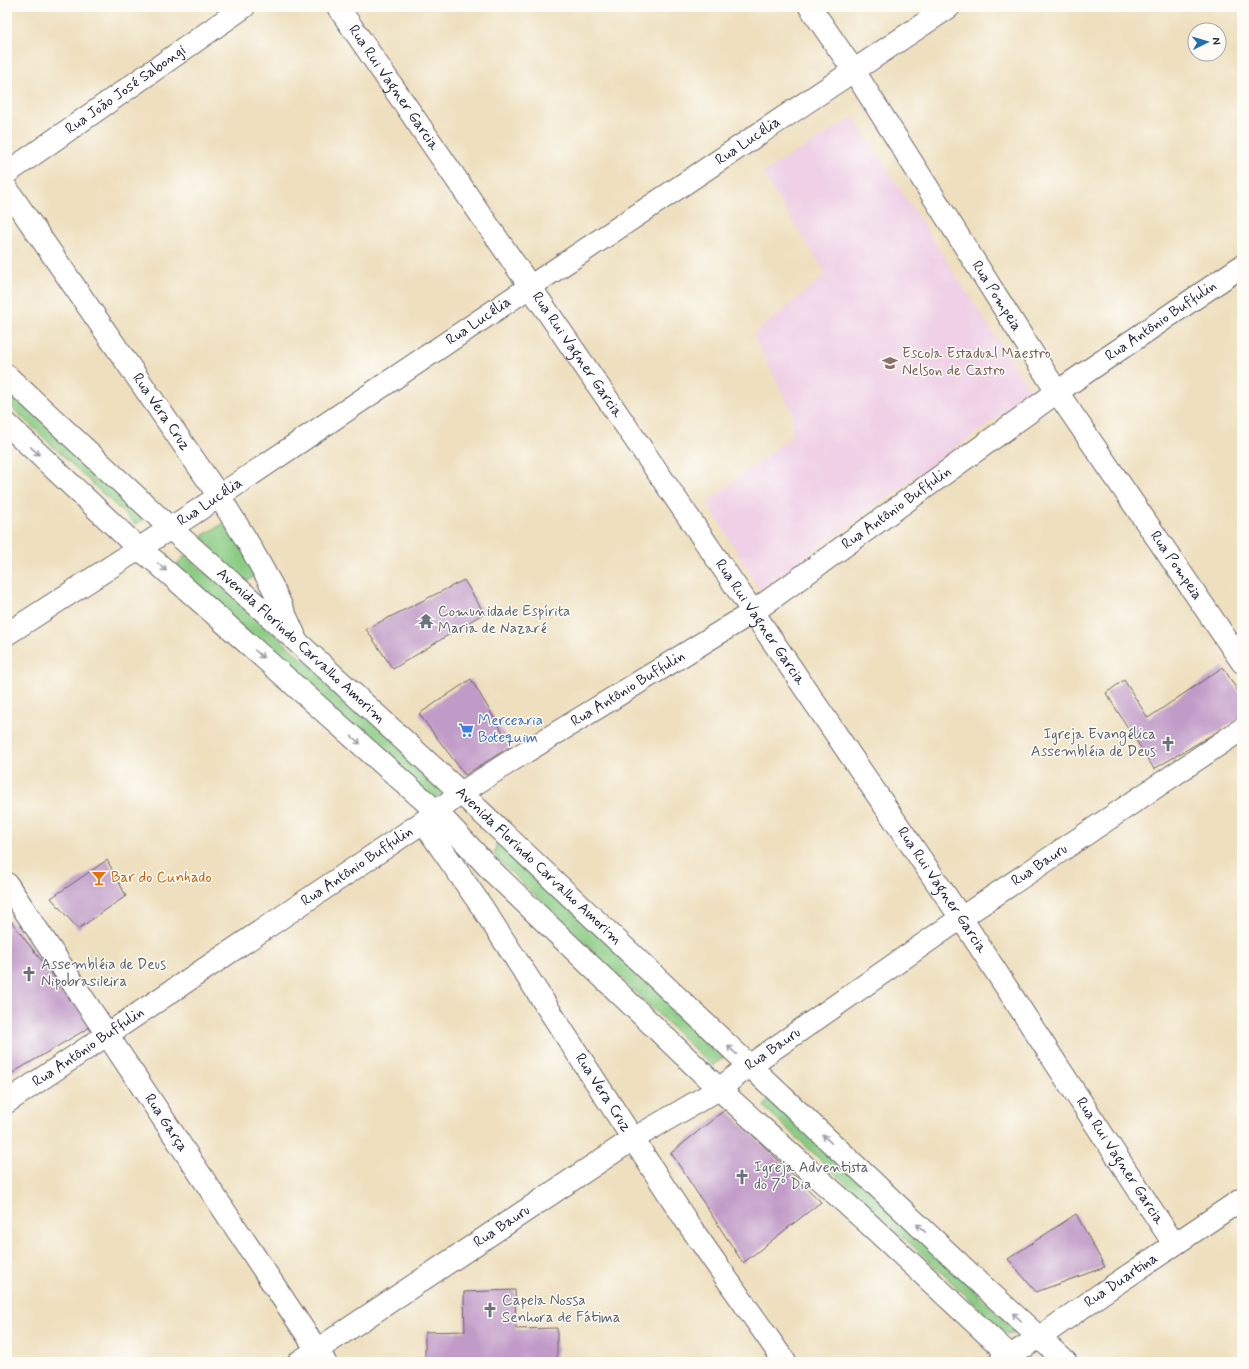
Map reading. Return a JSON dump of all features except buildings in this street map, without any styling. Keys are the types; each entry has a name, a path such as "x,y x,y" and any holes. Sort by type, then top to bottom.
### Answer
{"street":[{"name":"Rua João José Sabongi","path":"7,172 244,7"},
{"name":"Rua Rui Vagner Garcia","path":"338,7 961,918 1174,1244"},
{"name":"Rua Pompeia","path":"810,7 854,71 1057,392 1242,662"},
{"name":"Rua Lucélia","path":"7,634 170,528 949,7"},
{"name":"Rua Vera Cruz","path":"7,189 218,496 247,541 272,586 299,645"},
{"name":"Rua Antônio Buffulin","path":"7,1102 429,816 460,793 753,612 1057,392 1242,266"},
{"name":"Avenida Florindo Carvalho Amorim","path":"7,376 170,528 460,793 985,1288 1066,1362"},
{"name":"Avenida Florindo Carvalho Amorim","path":"7,424 138,548 156,562 429,816 493,872 719,1089 864,1220 1009,1360"},
{"name":"Rua Bauru","path":"299,1362 321,1356 633,1139 719,1089 749,1066 961,918 1242,728"},
{"name":"Rua Vera Cruz","path":"429,816 482,907 689,1225 785,1362"},
{"name":"Rua Garça","path":"7,884 321,1356"},
{"name":"Rua Duartina","path":"1009,1360 1101,1294 1242,1199"}],"shaded area":[{"name":"Escola Estadual Maestro Nelson de Castro","path":"853,117 1032,392 760,590 707,502 792,436 793,414 753,335 826,274 762,173"}],"green space":[{"path":"7,389 145,519 135,524 7,403"},
{"path":"231,519 262,571 243,584 202,536"},
{"path":"185,555 448,788 434,801 175,567"},
{"path":"498,836 729,1053 712,1066 494,856"},
{"path":"771,1095 1017,1332 1007,1334 764,1107"}],"place":[{"name":"Escola Estadual Maestro Nelson de Castro","path":"890,363"},
{"name":"Comunidade Espírita Maria de Nazaré","path":"426,621"},
{"name":"Mercearia Botequim","path":"466,730"},
{"name":"Igreja Evangélica Assembléia de Deus","path":"1168,744"},
{"name":"Bar do Cunhado","path":"99,878"},
{"name":"Assembléia de Deus Nipobrasileira","path":"29,974"},
{"name":"Igreja Adventista do 7º Dia","path":"742,1177"},
{"name":"Capela Nossa Senhora de Fátima","path":"490,1310"}]}
